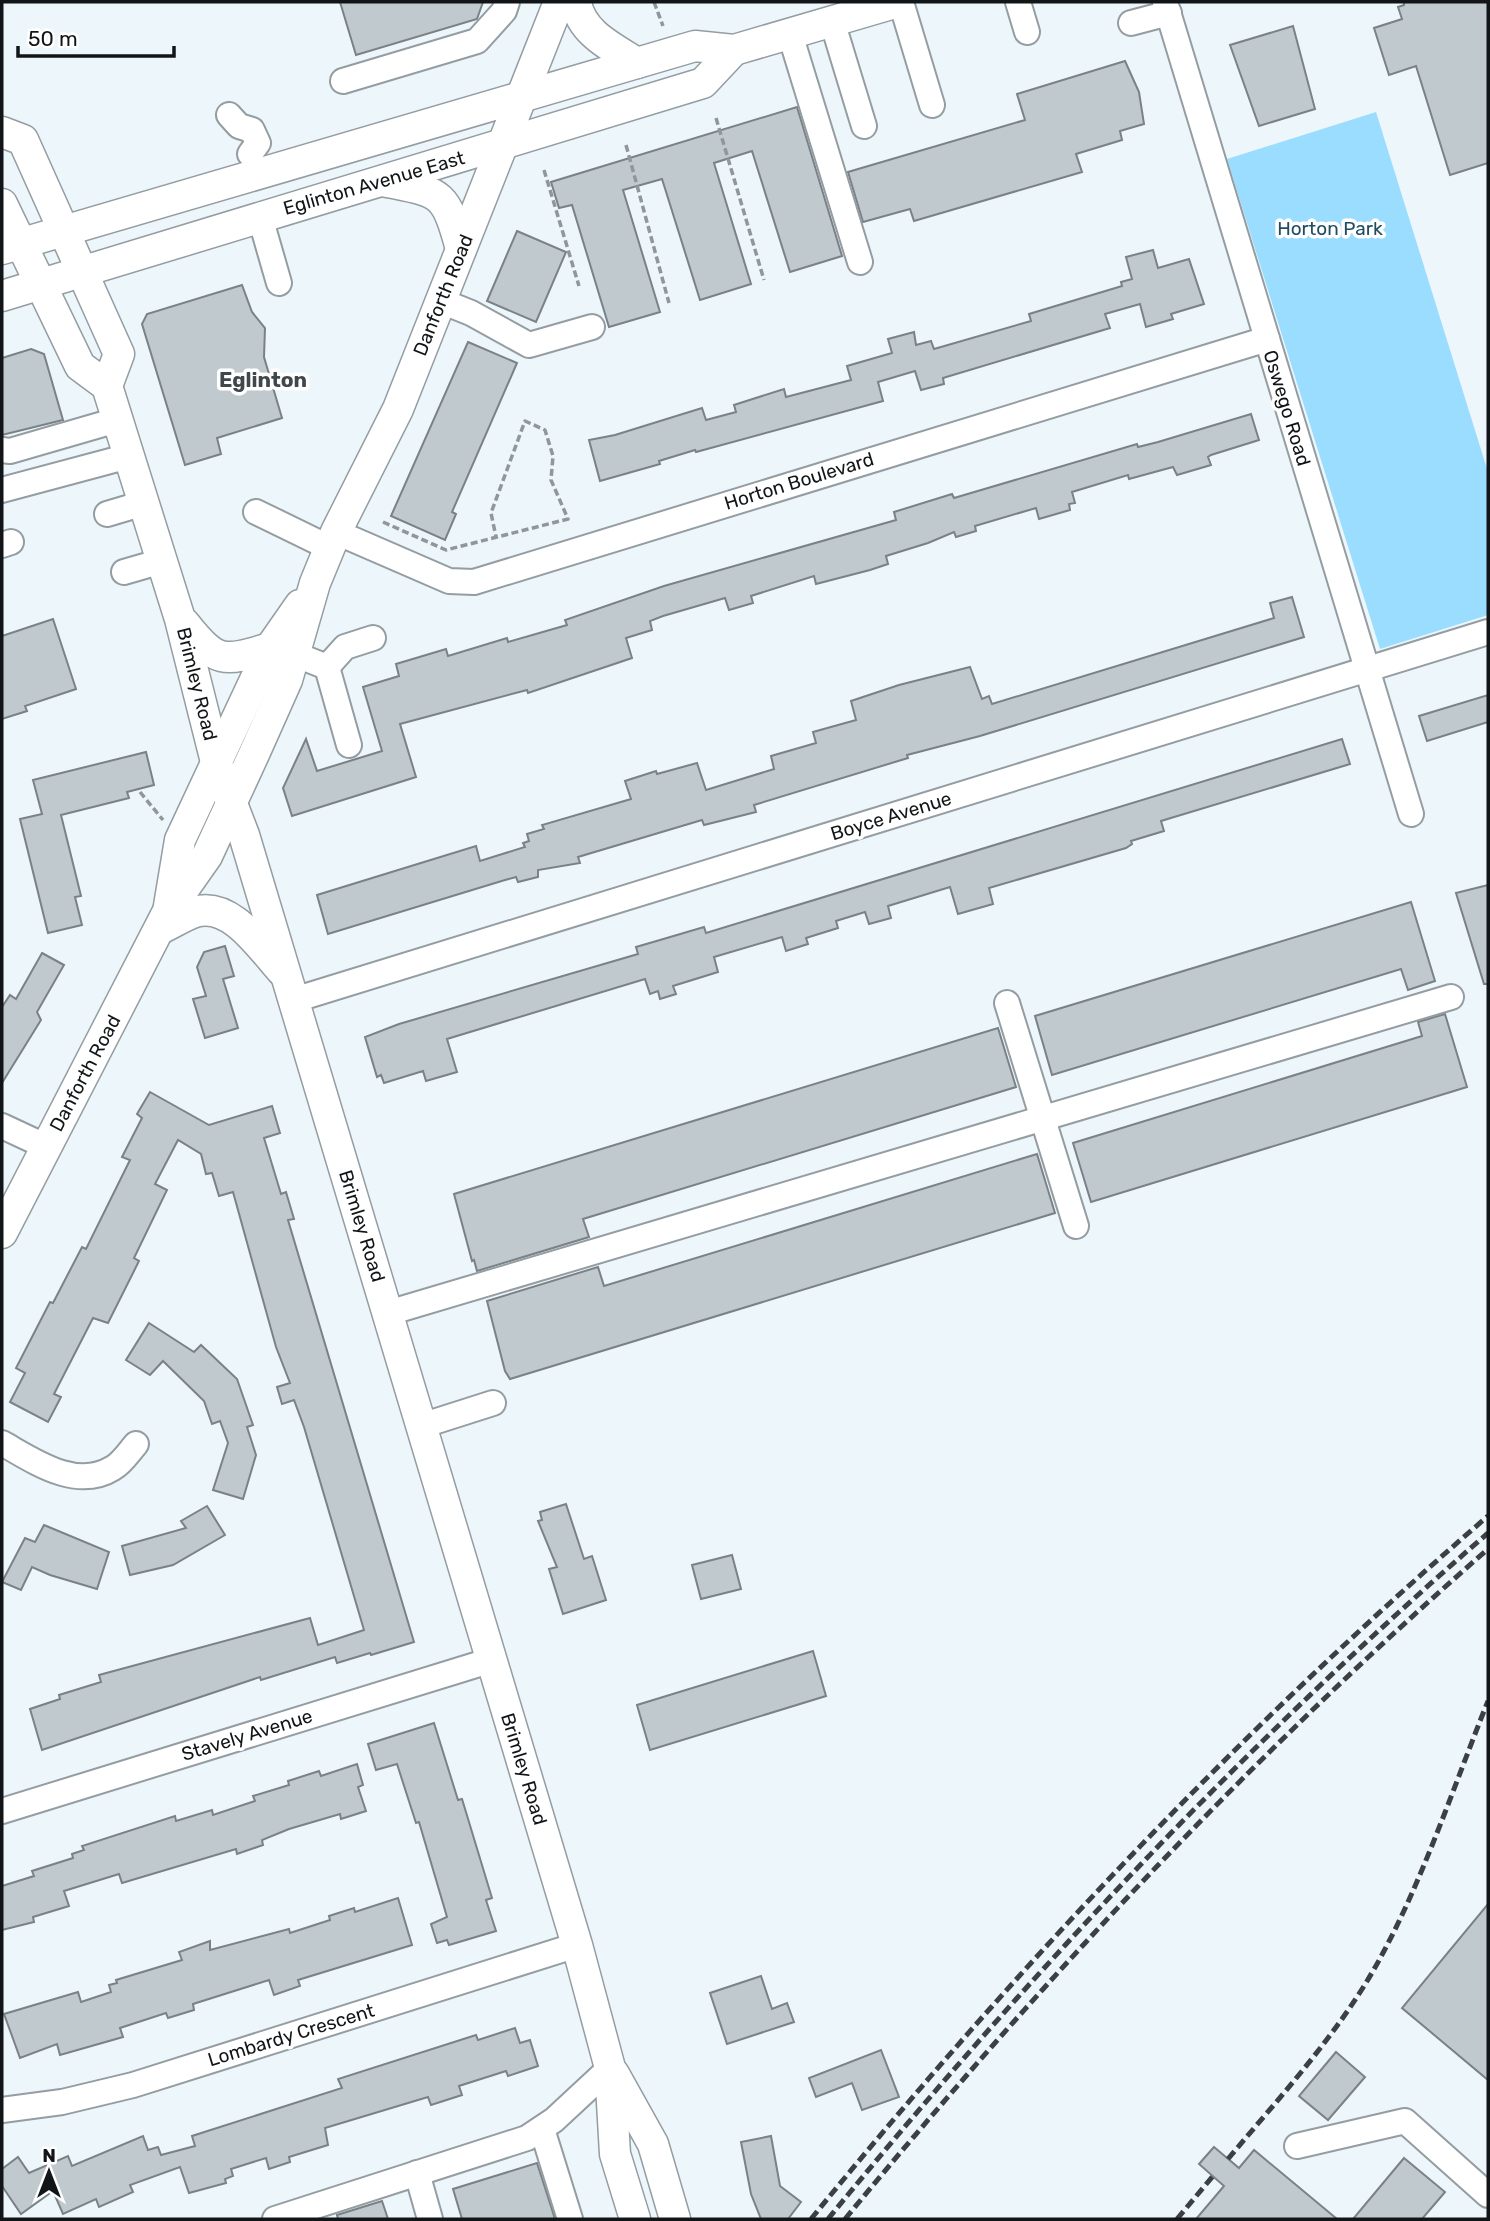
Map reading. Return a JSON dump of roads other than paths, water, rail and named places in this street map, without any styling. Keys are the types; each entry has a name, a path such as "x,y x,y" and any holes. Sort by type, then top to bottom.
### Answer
{"main road":[{"name":"Danforth Road","path":"164,921 180,840 216,762 282,651 398,409 559,2"},
{"path":"576,2 579,16 597,38 637,63"},
{"name":"Eglinton Avenue East","path":"12,246 64,232 253,164 481,111 523,96 695,46 734,50 900,2"},
{"name":"Eglinton Avenue East","path":"2,296 703,83 734,50"},
{"path":"2,132 23,140 119,354 107,386 80,366 41,285 12,246 2,204"},
{"path":"379,181 438,195 451,210 461,248"},
{"name":"Brimley Road","path":"107,386 180,619 216,762 232,801 290,988 577,1945 610,2068 615,2154 635,2219"},
{"path":"180,619 205,650 232,660 282,651"},
{"name":"Danforth Road","path":"2,1233 164,921 207,856 286,680 282,651"},
{"path":"164,921 196,911 217,911 236,922 290,988"},
{"name":"Brimley Road","path":"610,2068 653,2144 675,2219"}],"street":[{"path":"343,81 477,41 504,11 507,2"},
{"path":"900,2 932,105"},
{"path":"1018,2 1027,32"},
{"path":"1131,23 1167,7"},
{"name":"Oswego Road","path":"1167,7 1365,670 1411,814"},
{"path":"832,21 864,126"},
{"path":"790,33 860,262"},
{"path":"234,121 237,149 253,164"},
{"path":"260,217 279,283"},
{"path":"441,301 471,313 529,345 592,327"},
{"name":"Horton Boulevard","path":"256,512 449,581 474,582 1266,339"},
{"path":"2,450 10,451 117,419"},
{"path":"2,490 129,456"},
{"path":"107,514 144,503"},
{"path":"124,572 162,561"},
{"name":"Boyce Avenue","path":"290,988 1488,632"},
{"path":"327,667 345,647 373,638"},
{"path":"282,651 327,667"},
{"path":"327,667 349,745"},
{"path":"388,1313 1451,997"},
{"path":"1007,1003 1076,1226"},
{"path":"2,1126 47,1147"},
{"path":"421,1426 493,1403"},
{"path":"2,1443 50,1470 88,1477 114,1468 136,1444"},
{"name":"Stavely Avenue","path":"2,1811 492,1660"},
{"name":"Lombardy Crescent","path":"2,2110 62,2102 133,2085 577,1945"},
{"path":"275,2219 527,2138 542,2129 610,2068"},
{"path":"1297,2146 1405,2122 1488,2195"},
{"path":"542,2129 570,2219"},
{"path":"416,2173 430,2219"}],"railway":[{"path":"811,2219 969,2032 1134,1852 1307,1680 1488,1516"},
{"path":"828,2219 982,2037 1143,1862 1312,1693 1488,1533"},
{"path":"845,2219 996,2042 1153,1871 1317,1706 1488,1549"},
{"path":"1228,2159 1332,2033 1384,1951 1413,1891 1488,1701"},
{"path":"1177,2219 1213,2176"}],"district":[{"name":"Eglinton","path":"263,379"}],"park label":[{"name":"Horton Park","path":"1330,228"}]}
